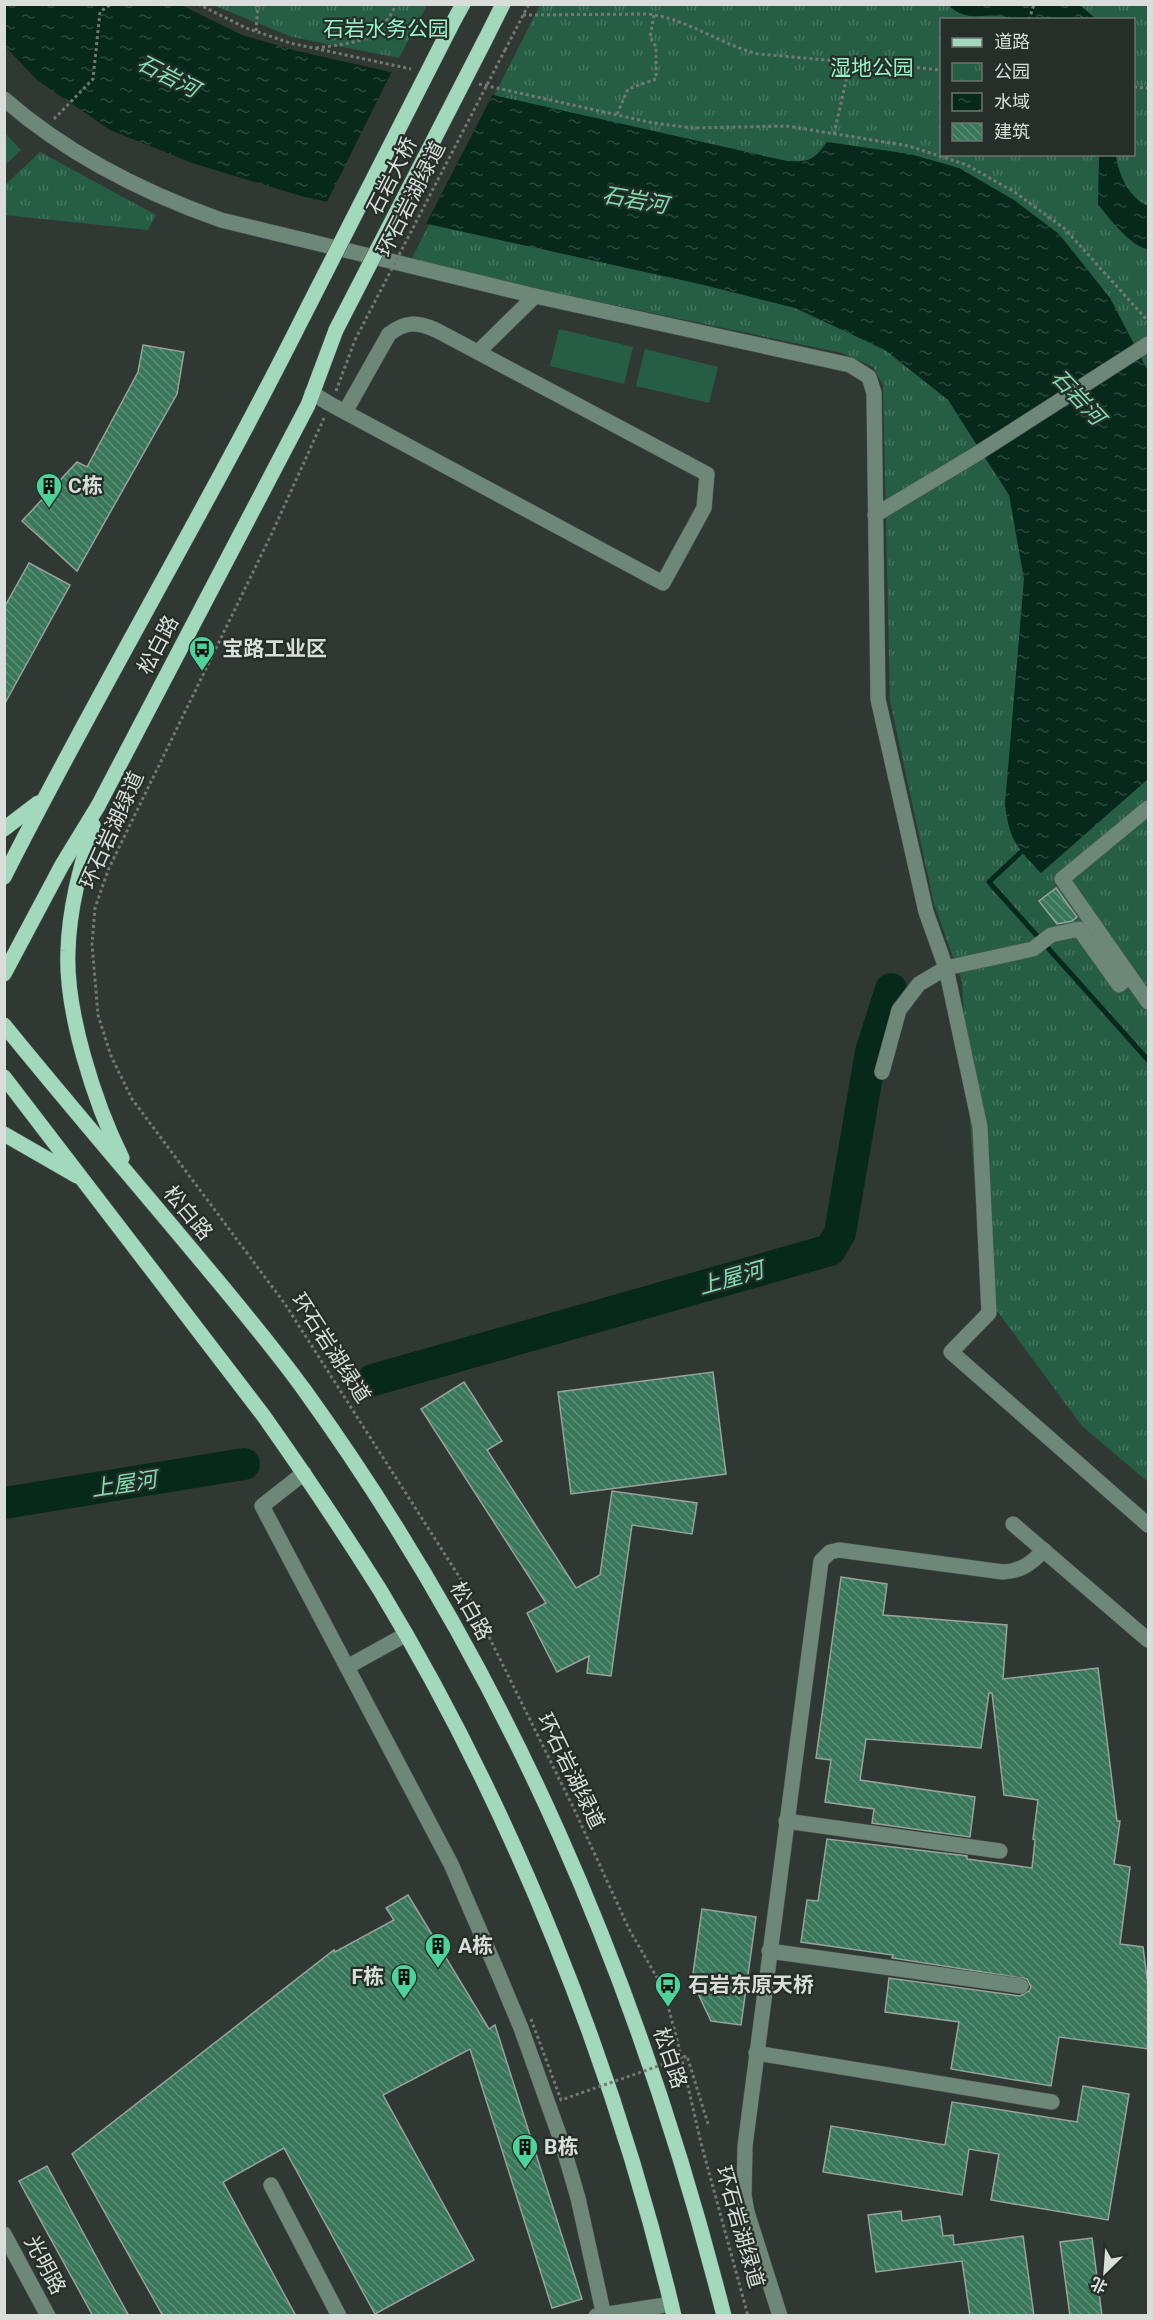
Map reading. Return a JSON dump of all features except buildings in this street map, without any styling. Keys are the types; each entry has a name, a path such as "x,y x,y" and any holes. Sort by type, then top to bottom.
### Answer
{"main road":[{"name":"石岩大桥","path":"304,315 463,4"},
{"name":"石岩大桥","path":"336,330 503,4"},
{"name":"松白路","path":"4,877 48,792 214,490 304,315"},
{"name":"松白路","path":"4,974 62,864 98,806 312,393 336,330"},
{"path":"4,829 36,806 48,792"},
{"path":"98,806 72,906 68,951 68,988 75,1024 100,1106 133,1180"},
{"name":"松白路","path":"4,1025 259,1330 344,1446 422,1567 492,1693 555,1822 626,1998 673,2133 702,2226 724,2316"},
{"path":"4,1077 263,1415 350,1542 405,1635 481,1778 548,1929 600,2065 627,2147 673,2310"},
{"path":"4,1134 83,1179"}],"street":[{"path":"4,99 76,153 146,191 221,220 535,296 850,365 869,377 874,393 878,699 926,912 946,968 980,1127 989,1313 951,1352 1149,1525"},
{"path":"478,352 535,296"},
{"path":"312,393 345,412 663,582 704,508 706,474 478,352 419,323 399,326 389,334 345,412"},
{"path":"875,515 975,455 1149,344"},
{"path":"1149,808 1062,879 1149,1002"},
{"path":"882,1072 899,1010 919,984 946,968 1033,949 1052,935 1079,930 1119,985 1130,976"},
{"path":"304,1473 262,1506 450,1864 521,2028 550,2106 578,2198 601,2315 673,2310"},
{"path":"1013,1524 1149,1640"},
{"path":"780,2316 747,2212 744,2195 745,2146 821,1560 830,1552 839,1550 1002,1572 1024,1568 1044,1550"},
{"path":"347,1667 405,1635"},
{"path":"786,1821 1000,1851"},
{"path":"769,1951 1021,1986"},
{"path":"756,2053 1052,2102"},
{"path":"271,2185 339,2316"},
{"name":"光明路","path":"4,2234 48,2316"}],"path":[{"path":"43,130 93,79 100,12 111,4"},
{"path":"198,4 256,32 290,43 412,70"},
{"path":"209,10 210,4"},
{"path":"256,32 258,4"},
{"path":"314,48 356,42 373,35 384,26 396,4"},
{"name":"环石岩湖绿道","path":"336,391 355,340 529,4"},
{"path":"523,15 666,16 738,49 758,54 940,70"},
{"path":"617,114 628,89 656,79 656,47 650,37 654,15"},
{"path":"834,134 850,62"},
{"path":"470,82 653,123 693,128 787,126 909,146 967,165 1016,193 1065,230 1149,321"},
{"name":"环石岩湖绿道","path":"325,416 273,531 109,868 95,908 92,944 98,1015 111,1056 132,1099 285,1304 460,1578 630,1929 663,1988 701,2143 748,2316"},
{"path":"531,2019 561,2100 687,2056 709,2127"}],"green space":[{"name":"石岩水务公园","path":"427,4 399,58 292,37 213,5"},
{"name":"湿地公园","path":"540,5 1148,5 1148,1482 1082,1426 983,1292 962,982 934,904 890,701 883,385 873,367 842,353 410,262"},
{"path":"5,133 21,150 5,165"},
{"path":"40,152 156,215 148,230 5,215 5,185"},
{"path":"559,329 633,347 624,384 550,366"},
{"path":"645,349 718,367 709,403 636,386"}],"water":[{"name":"石岩河","path":"5,5 181,5 242,35 297,51 787,161 811,159 827,142 910,154 959,168 1014,200 1059,234 1110,298 1148,371 1148,779 1041,873 1016,843 1009,826 1005,804 1024,579 1009,495 948,400 885,350 795,308 704,285 301,196 192,163 110,130 37,80 5,46"},
{"path":"948,5 1080,5 1095,18 1006,18 965,15"},
{"path":"1099,156 1116,156 1119,170 1126,185 1135,197 1148,206 1148,249 1128,238 1098,204"}],"pier":[{"path":"393,69 494,92 425,226 326,204"}],"waterway":[{"path":"1021,852 989,882 1148,1060"},
{"name":"上屋河","path":"373,1380 830,1250 840,1233 871,1052 891,989"},
{"name":"上屋河","path":"4,1503 244,1464"}],"place":[{"name":"C栋","path":"49,509"},
{"name":"宝路工业区","path":"202,672"},
{"name":"A栋","path":"438,1969"},
{"name":"F栋","path":"404,2000"},
{"name":"石岩东原天桥","path":"668,2008"},
{"name":"B栋","path":"525,2170"}]}
